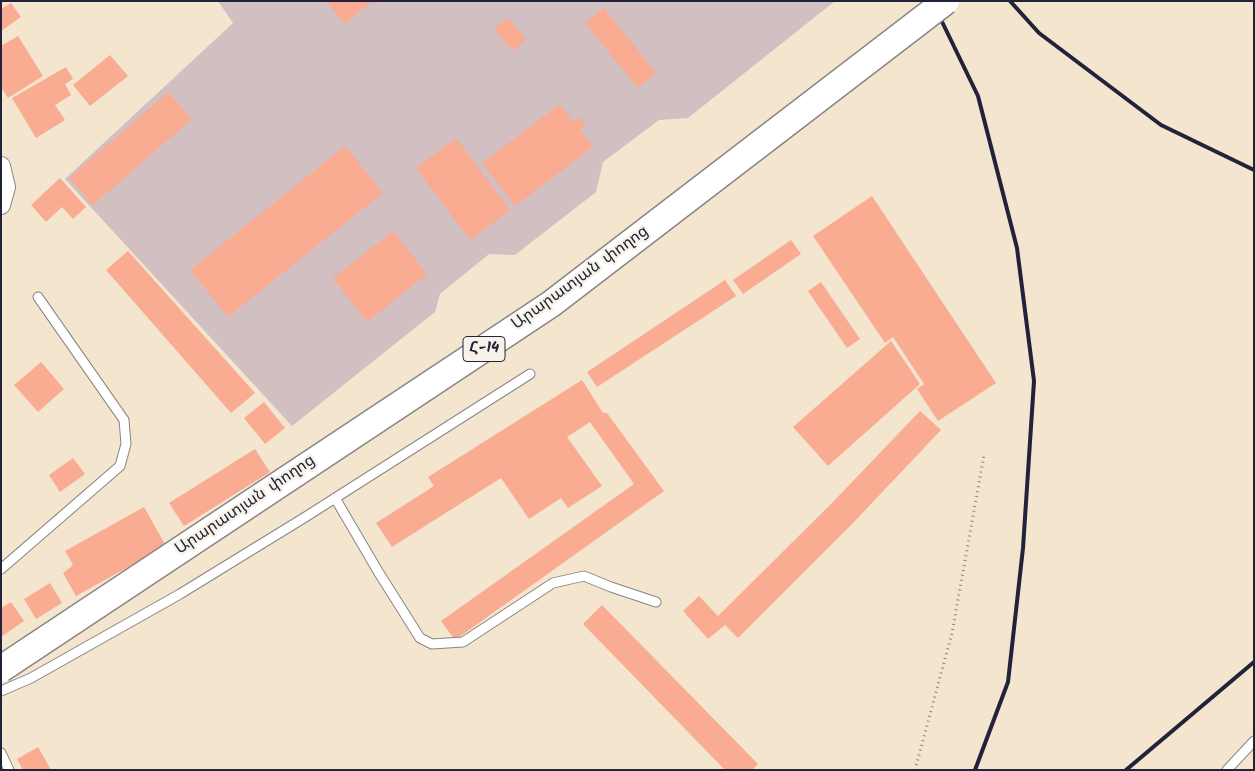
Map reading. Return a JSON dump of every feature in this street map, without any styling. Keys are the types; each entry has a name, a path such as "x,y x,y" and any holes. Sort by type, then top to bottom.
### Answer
{"main road":[{"name":"Արարատյան փողոց","path":"1,669 551,304 946,1"}],"street":[{"path":"1,166 6,187 1,206"}],"lane":[{"path":"1,569 120,466 126,444 124,420 38,297"},
{"path":"1,691 31,678 180,594 530,374"},
{"path":"335,498 420,638 432,644 463,642 553,583 584,576 611,588 656,602"},
{"path":"1227,770 1254,741"},
{"path":"1,754 10,770"}],"path":[{"path":"915,770 952,633 984,455"}],"shaded area":[{"path":"218,1 835,1 688,118 659,120 603,162 596,192 515,255 489,254 440,294 435,312 292,426 65,179 233,23"}],"building":[{"path":"327,1 373,1 344,24"},
{"path":"11,3 21,17 1,31 1,9"},
{"path":"604,8 656,73 638,88 585,23"},
{"path":"508,18 526,39 513,51 494,29"},
{"path":"18,36 43,76 8,98 1,87 1,46"},
{"path":"110,55 128,76 90,106 73,85"},
{"path":"66,67 73,79 65,84 71,95 55,105 65,120 36,138 12,98"},
{"path":"168,92 192,119 93,205 69,178"},
{"path":"560,104 573,122 579,117 585,126 580,129 593,147 515,206 482,163"},
{"path":"456,138 510,210 470,240 416,168"},
{"path":"345,146 383,193 228,317 190,270"},
{"path":"60,178 86,207 73,219 62,207 46,222 31,205"},
{"path":"872,196 996,383 938,421 917,389 924,384 893,337 885,343 813,236"},
{"path":"393,231 427,274 367,322 333,278"},
{"path":"791,240 801,254 743,294 733,280"},
{"path":"128,251 255,393 231,413 106,270"},
{"path":"725,280 736,296 597,387 587,372"},
{"path":"821,282 860,339 847,348 808,291"},
{"path":"891,341 920,384 828,466 793,427"},
{"path":"41,362 64,389 38,412 14,385"},
{"path":"582,380 603,413 607,413 664,491 455,640 441,621 634,484 590,422 567,437 602,486 568,508 561,498 529,519 501,478 392,547 376,523 434,486 428,477"},
{"path":"264,402 285,428 265,444 244,418"},
{"path":"920,411 941,430 852,524 738,638 725,625 708,639 683,611 699,596 718,616 831,504"},
{"path":"255,449 270,472 184,526 169,503"},
{"path":"73,458 85,474 60,492 49,475"},
{"path":"144,507 166,546 76,596 63,573 73,565 65,551"},
{"path":"50,583 62,603 36,619 24,599"},
{"path":"11,602 24,621 1,637 1,608"},
{"path":"602,605 758,764 752,770 725,770 583,624"},
{"path":"38,747 51,770 23,770 17,759"}],"railway":[{"path":"932,1 978,96 1017,248 1034,381 1023,548 1008,682 975,770"},
{"path":"1010,1 1039,33 1161,125 1254,170"},
{"path":"1126,770 1254,662"}]}
